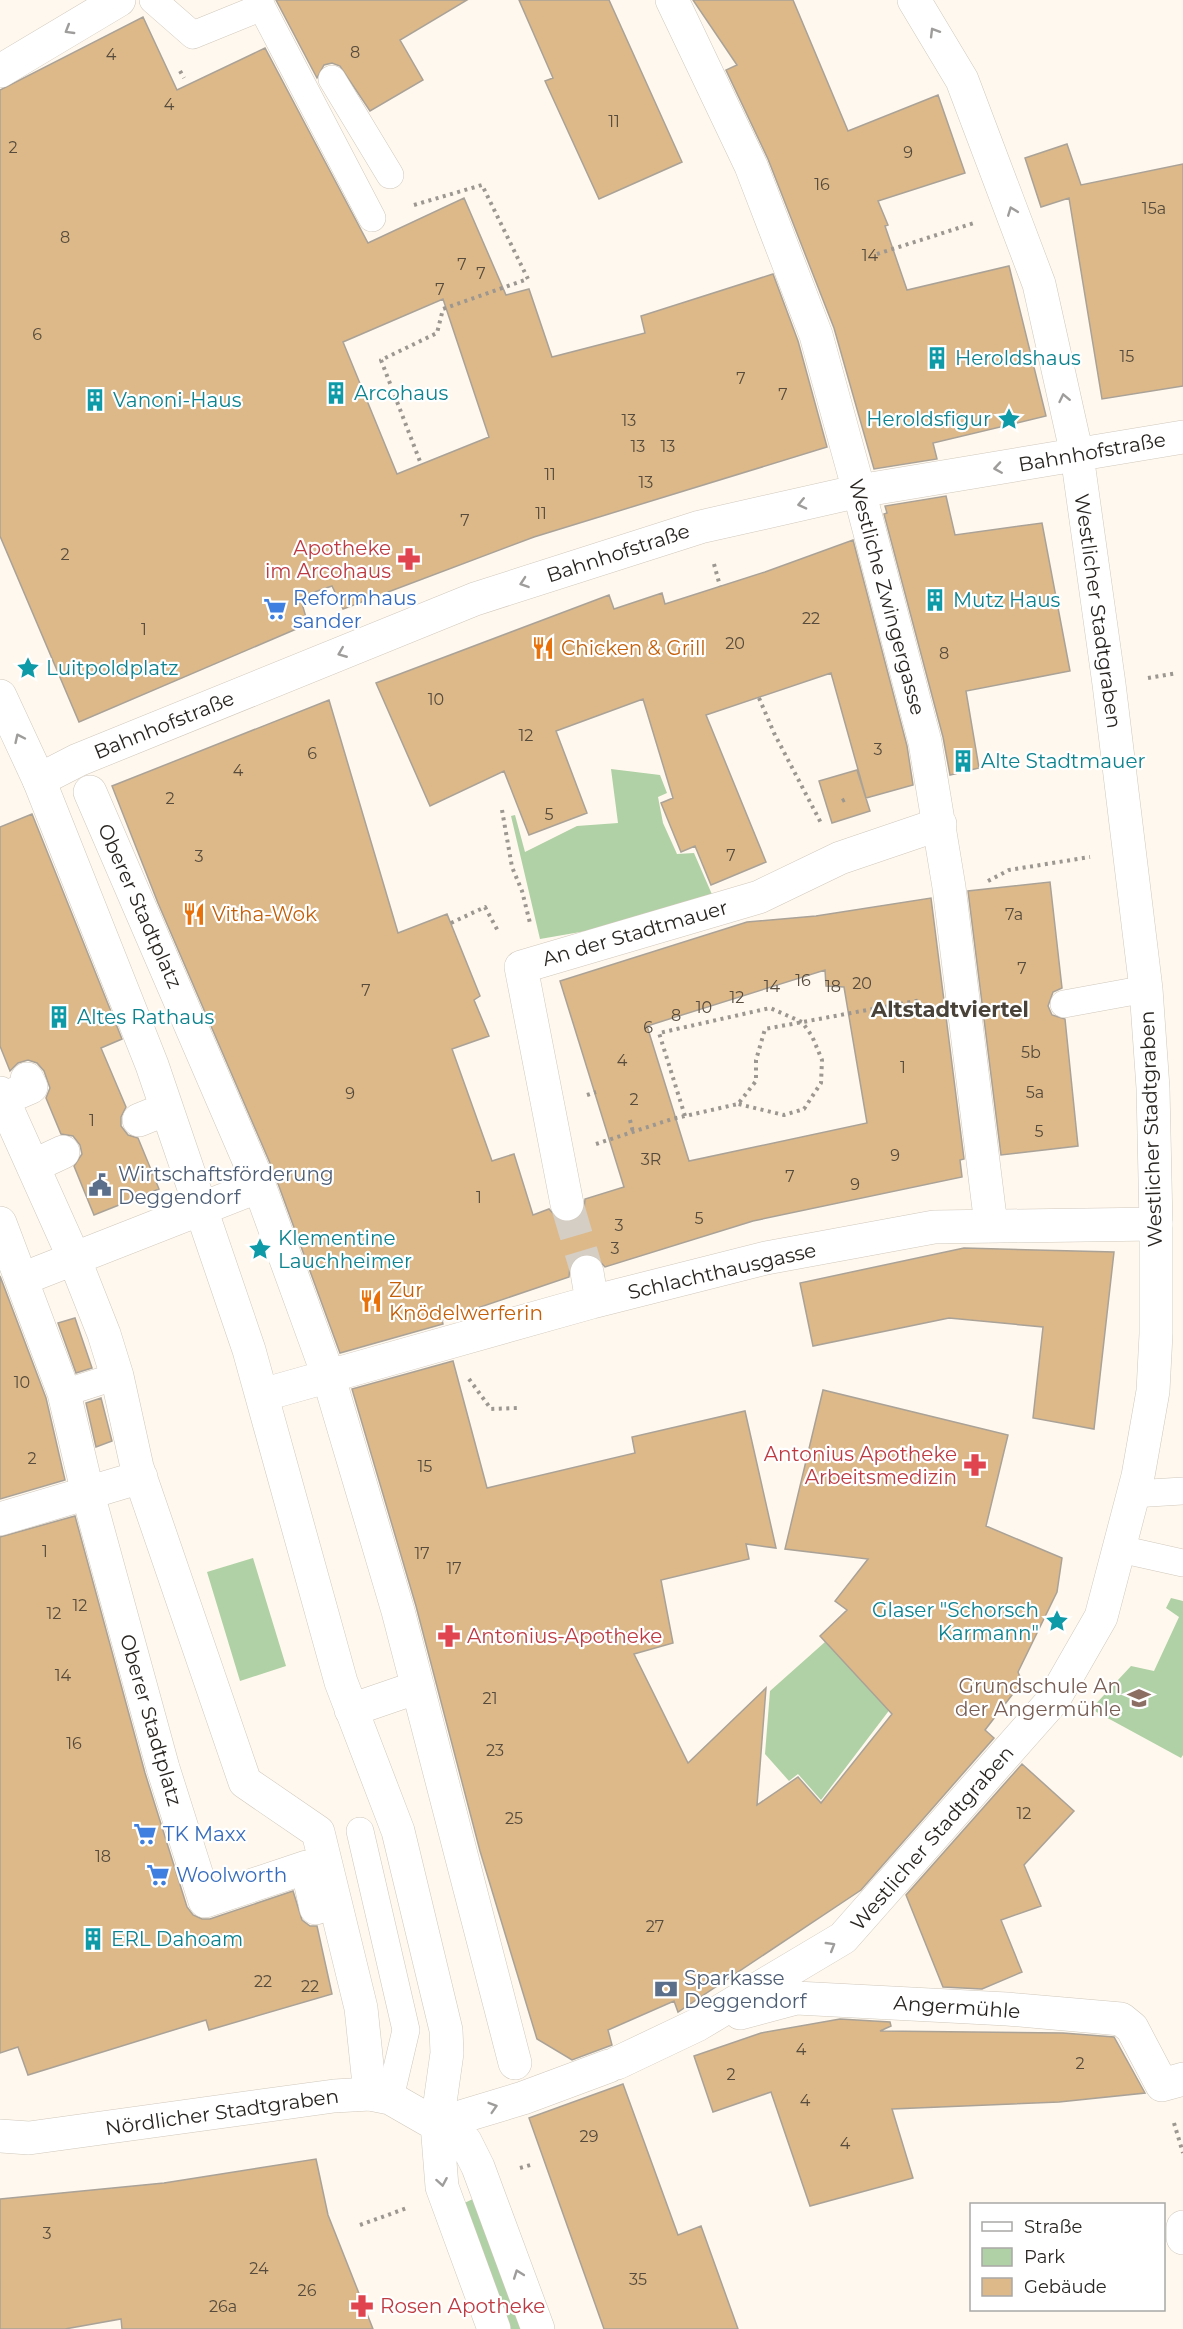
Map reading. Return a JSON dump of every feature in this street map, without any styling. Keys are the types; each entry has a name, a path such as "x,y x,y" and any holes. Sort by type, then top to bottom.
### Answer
{"street":[{"path":"0,71 118,0"},
{"name":"Westliche Zwingergasse","path":"672,0 751,166 812,325 859,491 925,742 940,824 991,1225"},
{"name":"Westlicher Stadtgraben","path":"437,2124 524,2098 613,2064 697,2025 843,1938 1054,1699 1101,1617 1133,1494 1153,1391 1156,1334 1153,1088 1146,989 1109,684 1077,455 1039,284 962,80 915,0"},
{"name":"Bahnhofstraße","path":"39,780 78,760 475,599 700,527 859,491 1183,436"},
{"path":"0,696 39,780 153,1114 203,1209 262,1395 341,1682 398,1831 446,2030 447,2053 437,2124 442,2187 494,2329"},
{"name":"Oberer Stadtplatz","path":"90,792 259,1186 328,1375 398,1611 515,2063"},
{"name":"An der Stadtmauer","path":"567,1204 521,967 759,897 840,858 940,824"},
{"path":"10,1090 33,1166 74,1258 117,1376 141,1478 245,1782 318,1832 362,2008 380,2096 437,2124 465,2141 483,2180 538,2329"},
{"path":"33,1166 63,1152"},
{"path":"22,1279 259,1186"},
{"name":"Schlachthausgasse","path":"328,1375 454,1340 589,1287 934,1227 1124,1222 1156,1224"},
{"name":"Oberer Stadtplatz","path":"0,1223 64,1393 87,1494 163,1768 205,1901 307,1867 344,2027"},
{"path":"262,1395 328,1375"},
{"path":"0,1519 141,1478"},
{"path":"351,1710 418,1687"},
{"name":"Angermühle","path":"697,2025 796,1998 1007,2009 1121,2019 1132,2028 1162,2085 1183,2079"},
{"name":"Nördlicher Stadtgraben","path":"0,2136 29,2138 296,2100 380,2096"},
{"path":"1183,2227 1183,2238"}],"lane":[{"path":"153,0 193,35 260,3 372,218"},
{"path":"333,79 390,175"},
{"path":"1064,1004 1146,989"},
{"path":"64,1393 117,1376"},
{"path":"1133,1494 1183,1491"},
{"path":"1120,1549 1183,1563"},
{"path":"360,1830 406,2030 380,2096"}],"path":[{"path":"421,464 381,360 437,333 443,309 528,279 482,185 450,194"},
{"path":"877,254 975,223"},
{"path":"759,698 774,733 840,858"},
{"path":"502,810 512,867 529,918"},
{"path":"993,880 1009,870 1097,856"},
{"path":"451,923 485,907 494,926"},
{"path":"738,1104 756,1081 756,1060 765,1029 902,1003"},
{"path":"596,1144 685,1116 738,1104 784,1115 804,1109 821,1083 822,1060 802,1022 770,1008 659,1033 685,1116"},
{"path":"630,1120 633,1132"},
{"path":"454,1340 470,1380 491,1409 517,1408"},
{"path":"360,2225 410,2207"}],"green space":[{"path":"611,769 660,775 667,793 658,797 663,823 677,854 694,853 714,899 586,931 540,939 511,816 515,815 525,852 577,826 618,823"},
{"path":"253,1558 286,1666 240,1681 207,1572"},
{"path":"989,1579 821,1800 798,1774 789,1781 765,1754 770,1691 825,1642 859,1678"},
{"path":"1171,1598 1183,1601 1183,1755 1181,1758 1091,1709 1131,1666 1154,1671 1179,1617 1166,1608"},
{"path":"475,2198 523,2329 503,2329 458,2206"}],"building":[{"path":"276,0 467,0 400,40 423,80 370,111 340,66 332,63 324,65 317,78"},
{"path":"519,0 609,0 682,162 599,199 545,81 553,78"},
{"path":"693,0 793,0 848,131 938,95 965,173 878,201 888,225 885,226 907,290 1009,266 1046,416 933,443 937,459 874,469 834,328 768,159 726,70 737,65"},
{"path":"143,17 177,90 265,48 368,243 464,198 506,295 529,289 552,357 645,333 641,316 773,274 798,341 827,447 534,537 343,609 332,586 300,597 308,624 79,722 0,536 0,90","holes":["443,299 489,437 397,474 343,342"]},
{"path":"1067,144 1081,185 1183,164 1183,386 1102,399 1069,198 1041,207 1025,158"},
{"path":"946,496 955,535 1042,523 1070,671 966,691 979,768 950,775 943,737 884,514 887,513 885,506"},
{"path":"853,540 907,746 913,785 866,798 831,673 706,715 766,862 711,885 695,846 681,852 661,803 673,798 643,699 556,731 587,813 529,835 504,771 430,806 376,683 609,595 614,609 662,593 665,604 765,572"},
{"path":"329,700 398,933 447,914 480,996 474,1000 489,1036 452,1049 492,1161 514,1154 533,1215 549,1209 560,1221 571,1222 580,1218 584,1211 585,1199 624,1187 560,981 747,922 816,916 931,898 964,1159 960,1160 962,1177 753,1221 605,1267 594,1255 583,1254 576,1257 570,1265 569,1277 442,1320 443,1324 340,1353 273,1170 158,903 112,786","holes":["825,970 826,986 844,987 867,1123 689,1161 647,1026"]},
{"path":"857,770 870,811 832,823 819,781"},
{"name":"Altes Rathaus","path":"32,814 122,1039 101,1048 126,1107 121,1117 121,1126 128,1135 138,1138 159,1189 94,1215 74,1166 82,1154 80,1145 73,1136 61,1134 46,1098 50,1088 44,1071 37,1063 28,1060 18,1063 10,1071 0,1046 0,827"},
{"path":"1050,882 1062,988 1053,992 1048,1006 1052,1015 1065,1019 1078,1146 1001,1155 968,891"},
{"path":"964,1248 1114,1252 1094,1429 1033,1418 1043,1327 949,1318 813,1346 800,1283"},
{"path":"0,1276 46,1398 65,1480 0,1499"},
{"path":"75,1318 92,1368 76,1373 58,1323"},
{"path":"453,1361 487,1488 635,1453 632,1437 745,1411 776,1548 746,1544 749,1559 661,1580 673,1643 634,1654 688,1763 766,1688 757,1805 798,1777 821,1803 892,1714 820,1636 847,1610 835,1601 868,1559 785,1549 823,1390 1008,1435 986,1526 1062,1558 1057,1592 1018,1672 1022,1682 985,1730 994,1738 861,1890 678,2012 674,2001 608,2030 612,2045 572,2060 537,2039 480,1851 416,1606 352,1389"},
{"path":"101,1398 112,1441 96,1447 86,1403"},
{"path":"75,1516 145,1773 187,1907 193,1915 202,1919 210,1919 293,1891 302,1920 310,1926 317,1926 332,1994 209,2030 206,2020 28,2075 18,2047 0,2053 0,1537"},
{"path":"1022,1764 1074,1811 1024,1865 1041,1906 1001,1920 1022,1972 982,1989 943,1987 906,1895"},
{"path":"840,2019 890,2022 891,2026 880,2031 1063,2033 1114,2037 1145,2093 1059,2102 892,2109 913,2178 810,2206 771,2092 713,2112 694,2056 761,2033"},
{"path":"623,2084 678,2235 701,2226 738,2329 604,2329 529,2118"},
{"path":"316,2159 328,2215 373,2329 122,2329 121,2319 65,2329 0,2329 0,2199 164,2183"}],"tunnel":[{"path":"567,1204 587,1272"}],"place":[{"name":"Heroldshaus","path":"937,358"},
{"name":"Arcohaus","path":"336,393"},
{"name":"Vanoni-Haus","path":"95,400"},
{"name":"Heroldsfigur","path":"1009,419"},
{"name":"Apotheke im Arcohaus","path":"409,559"},
{"name":"Mutz Haus","path":"935,600"},
{"name":"Reformhaus sander","path":"275,609"},
{"name":"Chicken & Grill","path":"543,648"},
{"name":"Luitpoldplatz","path":"28,668"},
{"name":"Alte Stadtmauer","path":"963,761"},
{"name":"Vitha-Wok","path":"194,914"},
{"name":"Altes Rathaus","path":"59,1017"},
{"name":"Wirtschaftsförderung Deggendorf","path":"100,1185"},
{"name":"Klementine Lauchheimer","path":"260,1249"},
{"name":"Zur Knödelwerferin","path":"371,1301"},
{"name":"Antonius Apotheke Arbeitsmedizin","path":"975,1465"},
{"name":"Glaser \"Schorsch Karmann\"","path":"1057,1621"},
{"name":"Antonius-Apotheke","path":"449,1636"},
{"name":"Grundschule An der Angermühle","path":"1139,1698"},
{"name":"TK Maxx","path":"145,1834"},
{"name":"Woolworth","path":"158,1875"},
{"name":"ERL Dahoam","path":"93,1939"},
{"name":"Sparkasse Deggendorf","path":"666,1989"},
{"name":"Rosen Apotheke","path":"362,2306"}],"district":[{"name":"Altstadtviertel","path":"950,1010"}]}
